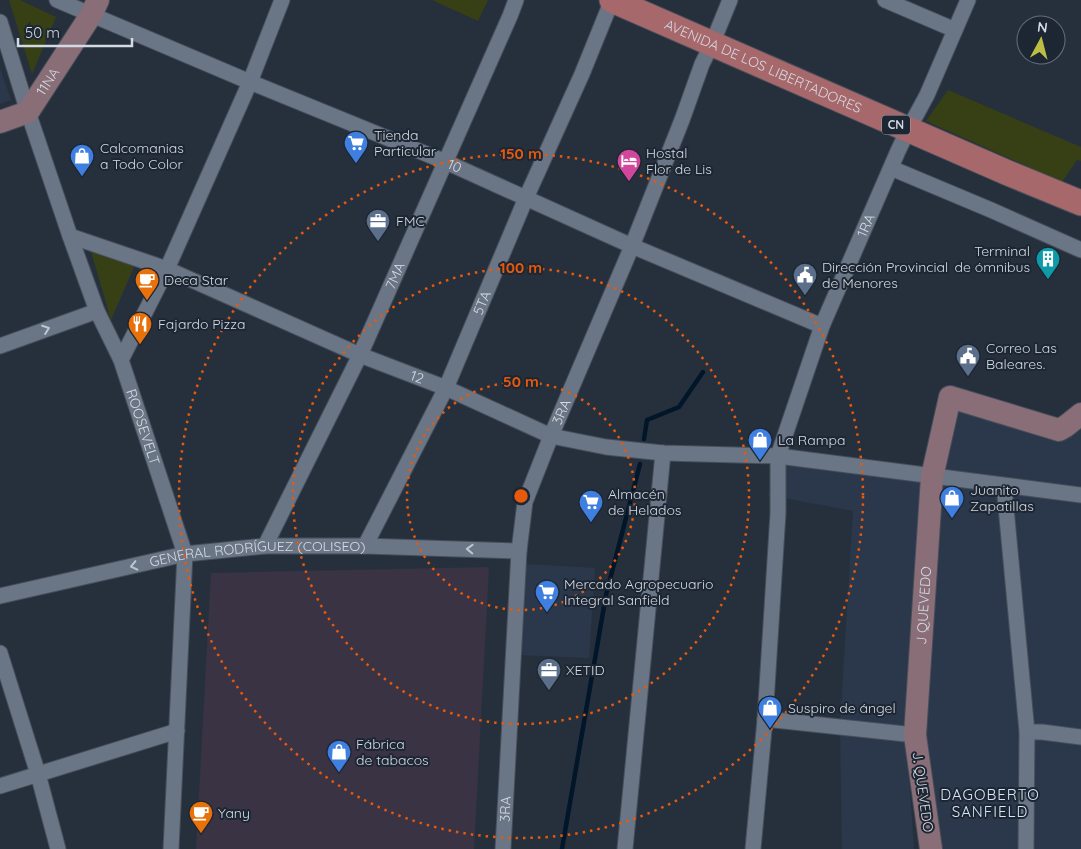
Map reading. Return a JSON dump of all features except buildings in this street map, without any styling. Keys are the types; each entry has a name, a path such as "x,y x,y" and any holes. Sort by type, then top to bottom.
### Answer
{"main road":[{"name":"AVENIDA DE LOS LIBERTADORES","path":"612,0 908,130 1081,203"}],"street":[{"name":"10","path":"57,0 94,7 250,82 446,162 632,246 822,326"},
{"path":"121,360 167,270 250,82 282,0"},
{"name":"7MA","path":"265,546 360,355 516,0"},
{"name":"5TA","path":"365,546 446,388 526,198 582,74 612,0"},
{"name":"3RA","path":"503,849 519,551 525,502 632,246 702,64 730,0"},
{"path":"885,0 955,30"},
{"name":"1RA","path":"753,849 765,719 778,513 778,456 822,326 908,130 927,95 968,0"},
{"name":"11NA","path":"28,112 94,7"},
{"name":"ROOSEVELT","path":"0,22 70,236 97,311 121,360 185,554 171,849"},
{"path":"0,122 28,112"},
{"path":"891,168 1081,250"},
{"name":"12","path":"70,236 167,270 360,355 446,388 551,436 606,447 663,453 778,456 1081,495"},
{"path":"0,346 97,311"},
{"name":"J QUEVEDO","path":"915,735 932,476 950,397 1058,430 1081,414"},
{"path":"625,849 663,453"},
{"path":"1004,486 1027,732 1026,849"},
{"name":"GENERAL RODRÍGUEZ (COLISEO)","path":"0,596 185,554 265,546 365,546 519,551"},
{"path":"0,653 38,774 58,849"},
{"path":"765,719 915,735"},
{"path":"0,786 177,731"},
{"path":"1027,732 1081,736"},
{"name":"J. QUEVEDO","path":"915,735 931,849"}],"shaded area":[{"path":"0,68 11,100 0,104"},
{"path":"950,397 1059,429 1081,413 1081,849 930,849 915,735"},
{"path":"778,456 925,475 906,734 914,849 842,849 840,726 853,511 768,495"},
{"name":"Mercado Agropecuario Integral Sanfield","path":"525,564 595,568 589,658 520,655"},
{"name":"Fábrica de tabacos","path":"489,567 474,849 196,849 211,573"}],"green space":[{"path":"9,0 20,0 56,17 32,74"},
{"path":"432,0 488,0 478,21"},
{"path":"948,90 1081,147 1081,161 1077,160 1062,182 926,121"},
{"path":"90,248 134,267 111,320"}],"waterway":[{"path":"644,439 647,420 679,407 703,372"},
{"path":"562,849 606,595 640,464"}],"place":[{"name":"Tienda Particular","path":"356,164"},
{"name":"Calcomanias a Todo Color","path":"82,177"},
{"name":"Hostal Flor de Lis","path":"629,182"},
{"name":"FMC","path":"378,242"},
{"name":"Terminal de ómnibus","path":"1048,280"},
{"name":"Dirección Provincial de Menores","path":"805,296"},
{"name":"Deca Star","path":"147,301"},
{"name":"Fajardo Pizza","path":"140,345"},
{"name":"Correo Las Baleares.","path":"968,377"},
{"name":"La Rampa","path":"760,461"},
{"name":"Juanito Zapatillas","path":"952,519"},
{"name":"Almacén de Helados","path":"591,523"},
{"name":"Mercado Agropecuario Integral Sanfield","path":"547,613"},
{"name":"XETID","path":"549,691"},
{"name":"Suspiro de ángel","path":"770,729"},
{"name":"Fábrica de tabacos","path":"339,773"},
{"name":"Yany","path":"201,834"}],"district":[{"name":"DAGOBERTO SANFIELD","path":"990,804"}]}
